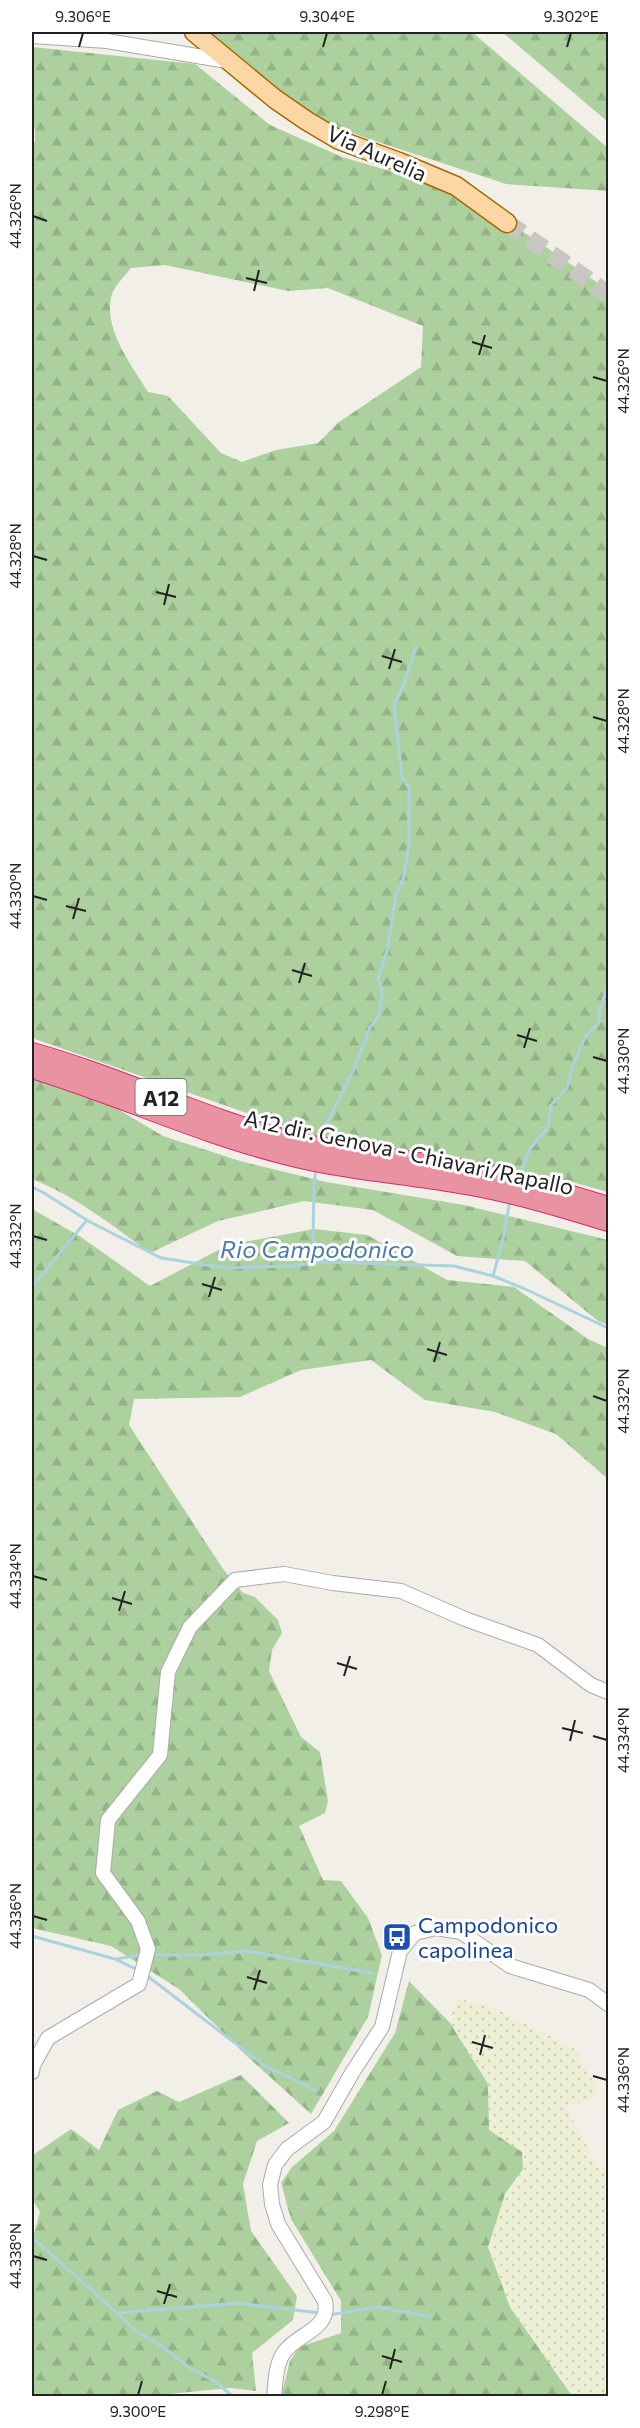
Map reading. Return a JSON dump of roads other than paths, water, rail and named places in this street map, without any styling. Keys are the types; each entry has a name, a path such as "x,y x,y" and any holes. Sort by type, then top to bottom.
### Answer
{"highway":[{"name":"A12","path":"32,1053 75,1065 240,1126 288,1148"},
{"name":"A12 dir. Genova - Chiavari/Rapallo","path":"32,1068 72,1080 234,1140 462,1177 609,1221"},
{"name":"A12","path":"462,1177 549,1188 609,1207"}],"main road":[{"name":"Via Aurelia","path":"194,32 232,61 275,99 339,140 456,186 507,223"}],"street":[{"path":"32,36 107,41 232,61"},
{"path":"456,186 467,186 477,190"},
{"path":"32,2072 33,2065 48,2038 139,1984 148,1948 138,1921 103,1874 108,1820 160,1755 168,1672 190,1627 235,1580 284,1574 333,1583 401,1591 465,1619 538,1645 591,1685 609,1692"},
{"path":"274,2397 278,2364 283,2353 290,2345 323,2322 327,2309 325,2301 278,2224 272,2204 270,2185 275,2165 287,2149 324,2122 382,2027 400,1951 415,1933 436,1928 461,1932 510,1966 589,1990 609,2004"}],"waterway":[{"path":"321,1141 323,1131 354,1069 370,1027 378,1018 383,992 378,979 387,951 396,894 403,880 409,844 409,788 402,777 394,704 403,686 416,647"},
{"path":"519,1174 530,1149 548,1127 551,1105 567,1088 572,1068 585,1037 599,1022 599,1013 608,985"},
{"path":"316,1168 313,1239 322,1262"},
{"name":"Rio Campodonico","path":"32,1187 90,1222 161,1258 226,1268 291,1266 322,1262 454,1266 493,1276 608,1328"},
{"path":"493,1276 510,1200"},
{"path":"32,1287 87,1220"},
{"path":"32,1936 115,1959 138,1970"},
{"path":"151,1955 202,1955 246,1951 372,1973"},
{"path":"116,1959 142,1955"},
{"path":"146,1975 265,2066 315,2090"},
{"path":"32,2237 136,2331 160,2345 190,2368 216,2382 232,2396"},
{"path":"117,2313 238,2303 320,2313"},
{"path":"329,2315 377,2307 431,2317"}],"tunnel":[{"path":"507,223 608,294"}],"place":[{"name":"Campodonico capolinea","path":"397,1937"}]}
